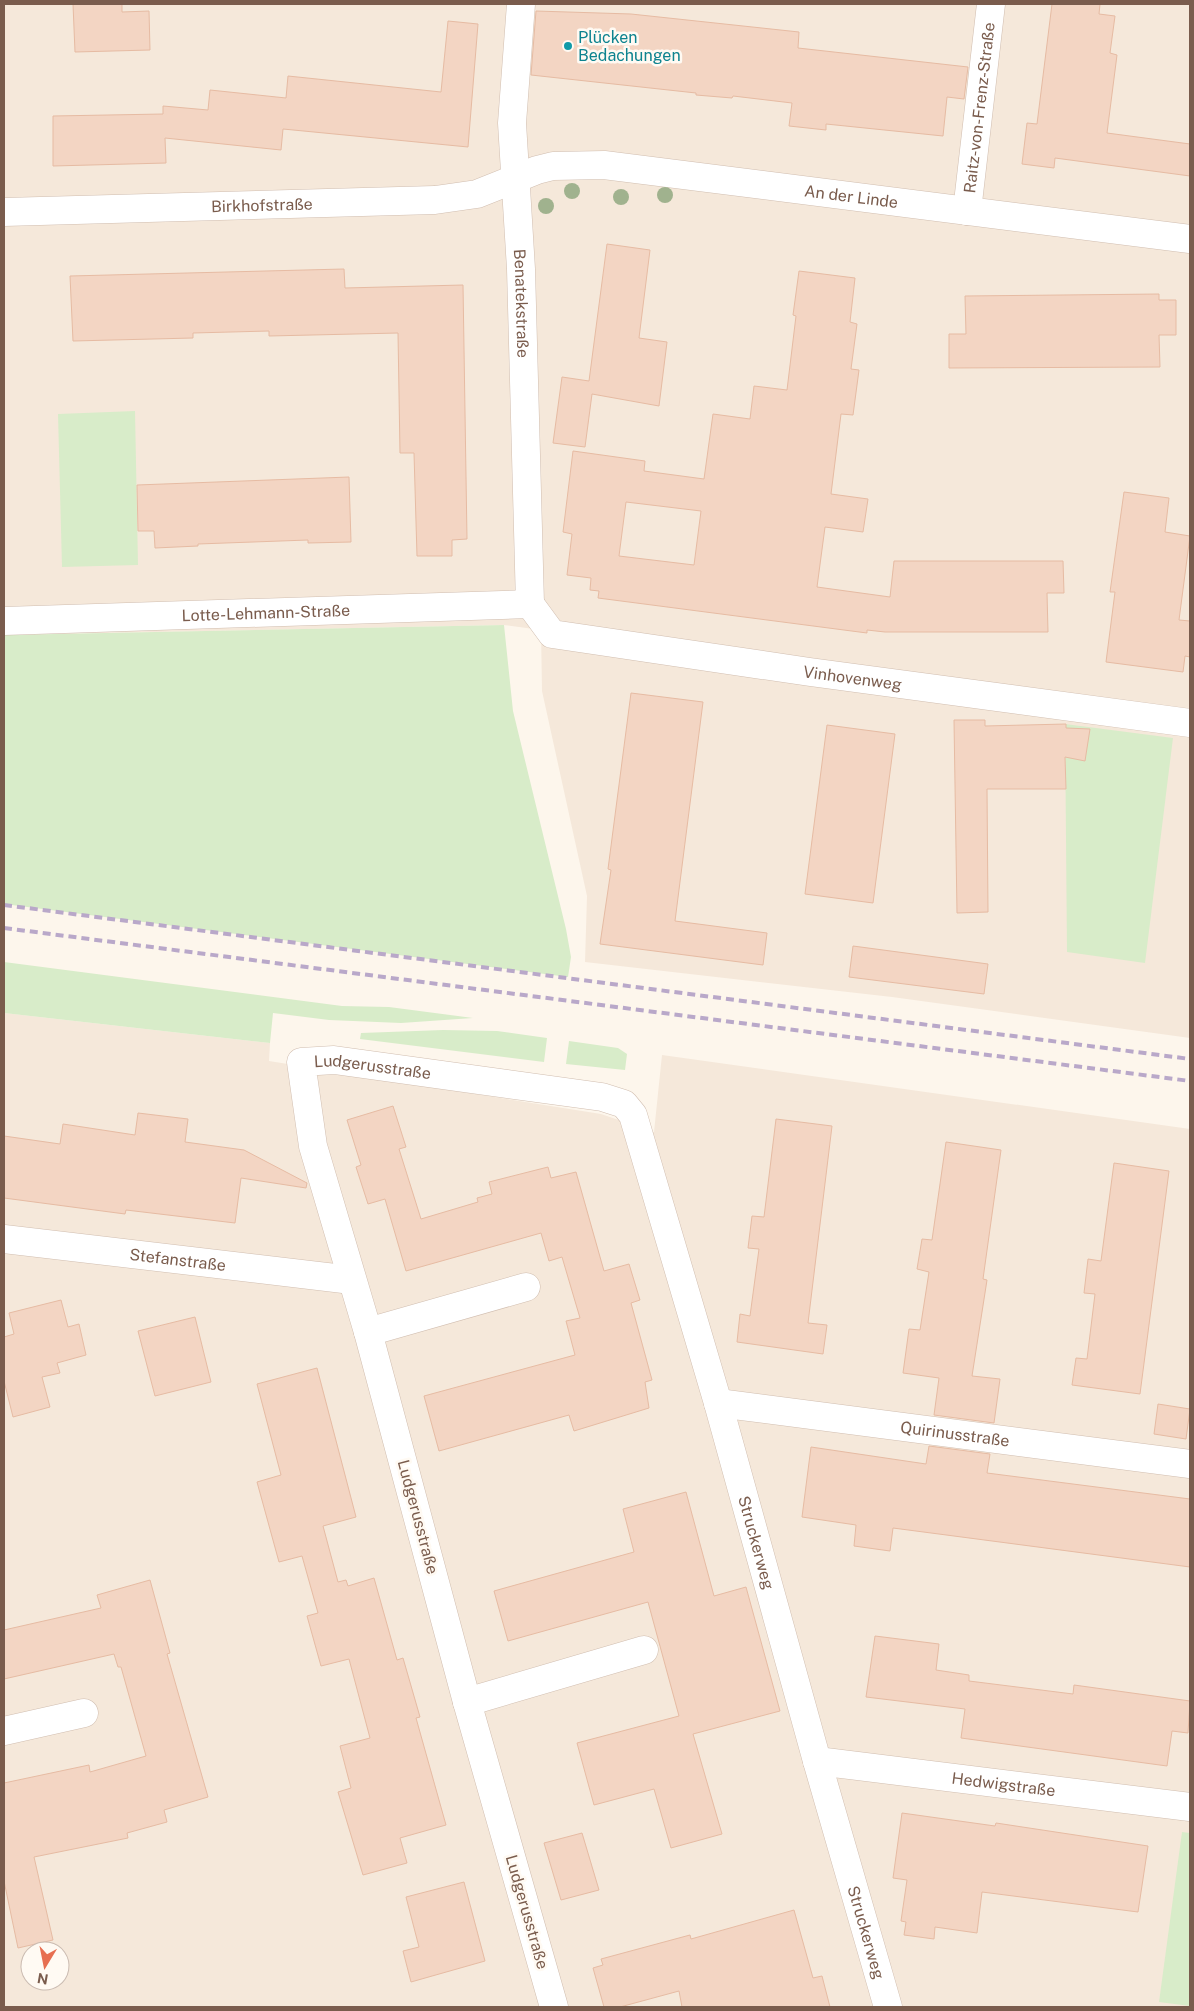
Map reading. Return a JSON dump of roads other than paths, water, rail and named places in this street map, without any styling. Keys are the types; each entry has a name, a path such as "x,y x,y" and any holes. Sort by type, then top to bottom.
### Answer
{"street":[{"name":"Benatekstraße","path":"521,4 512,123 521,269 530,604"},
{"name":"Raitz-von-Frenz-Straße","path":"967,211 991,4"},
{"name":"An der Linde","path":"515,179 553,166 604,165 1190,239"},
{"name":"Birkhofstraße","path":"4,212 435,200 477,194 515,179"},
{"name":"Lotte-Lehmann-Straße","path":"4,621 530,604"},
{"name":"Vinhovenweg","path":"530,604 552,634 810,672 1190,723"},
{"name":"Ludgerusstraße","path":"554,2007 467,1702 368,1332 313,1146 301,1062 334,1060 602,1097"},
{"name":"Struckerweg","path":"602,1097 624,1104 633,1114 718,1403 817,1761 888,2007"},
{"name":"Stefanstraße","path":"4,1239 352,1280"},
{"path":"368,1332 526,1287"},
{"name":"Quirinusstraße","path":"718,1403 1190,1464"},
{"path":"467,1702 644,1650"},
{"path":"4,1731 84,1713"},
{"name":"Hedwigstraße","path":"817,1761 1190,1807"}],"railway":[{"path":"4,905 1190,1059"},
{"path":"4,928 1190,1081"}],"place":[{"name":"Plücken Bedachungen","path":"568,46"}]}
